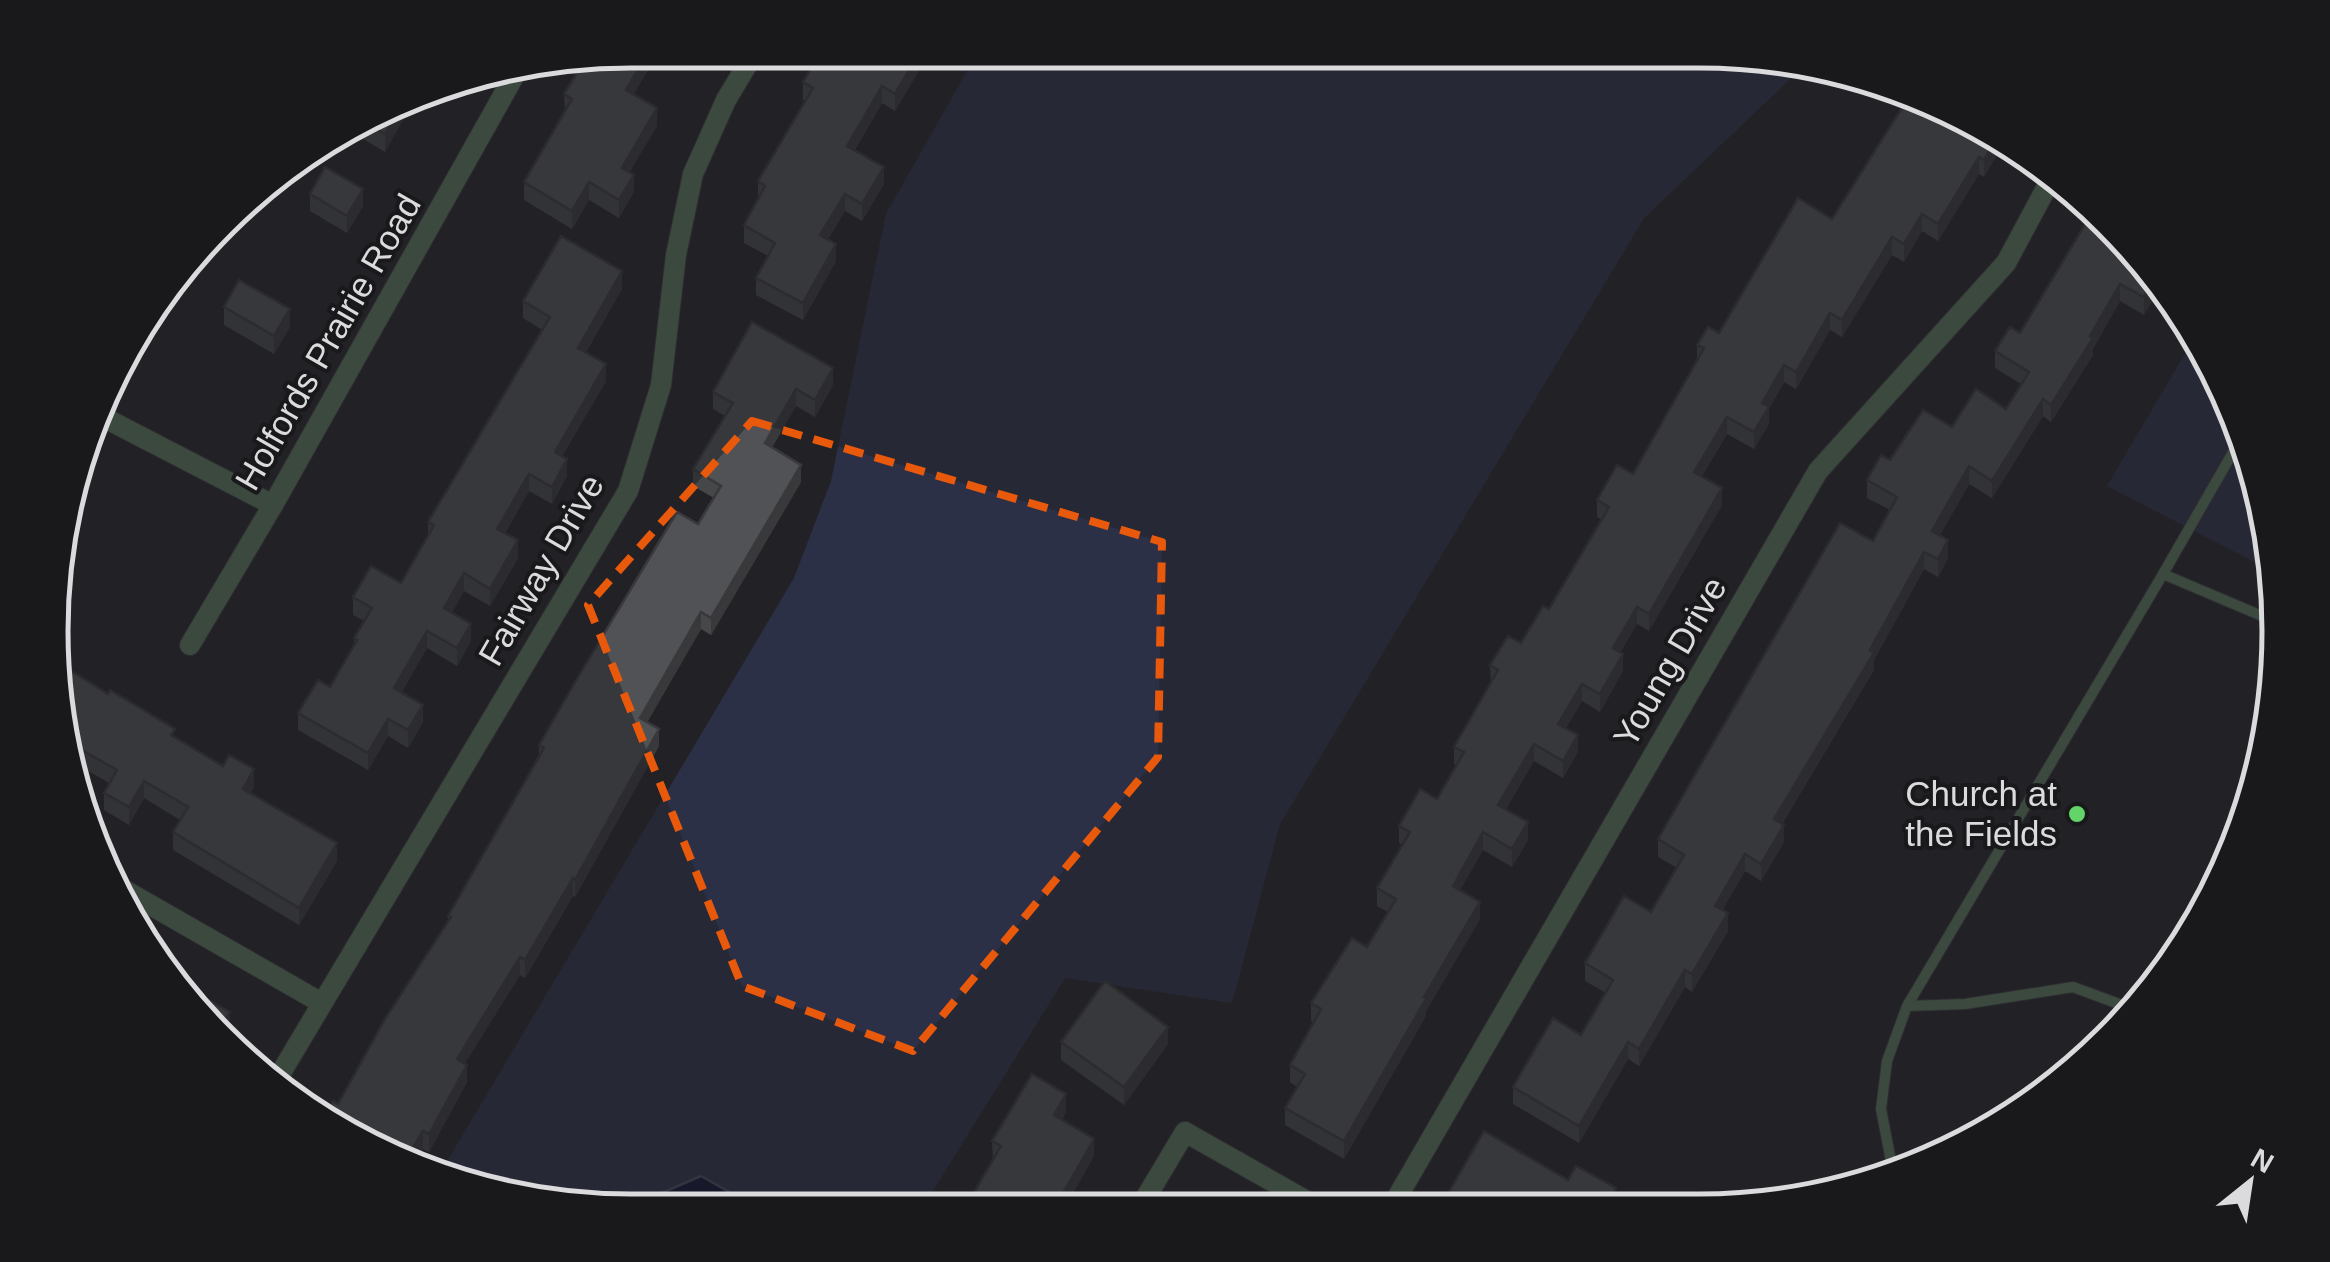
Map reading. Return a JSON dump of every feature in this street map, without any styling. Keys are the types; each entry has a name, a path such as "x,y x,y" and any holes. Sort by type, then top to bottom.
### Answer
{"street":[{"name":"Fairway Drive","path":"281,1072 628,491 662,385 676,255 693,174 726,100 746,67"},
{"name":"Holfords Prairie Road","path":"190,645 512,80"},
{"name":"Young Drive","path":"1399,1195 1818,470 2006,262 2046,188"},
{"path":"108,419 273,505"},
{"path":"134,896 320,1002"},
{"path":"1147,1195 1185,1132 1298,1195"}],"lane":[{"path":"1891,1161 1881,1110 1887,1062 1907,1006 2233,451"},
{"path":"2163,574 2262,616"},
{"path":"1907,1006 1965,1004 2073,986 2121,1005"}],"highlighted area":[{"path":"752,421 1162,542 1158,757 913,1051 742,986 588,605"}],"shaded area":[{"path":"969,67 1699,67 1794,75 1644,218 1280,824 1232,1003 1065,978 930,1195 594,1193 521,1184 446,1163 794,578 831,481 886,214"},
{"path":"2187,350 2233,450 2252,521 2259,564 2107,486"},
{"path":"701,1176 734,1195 657,1195"}],"building":[{"path":"639,67 626,90 657,108 622,168 634,175 619,200 589,182 572,211 524,182 572,99 564,94 579,70"},
{"path":"812,67 911,67 895,94 882,86 847,146 884,167 862,204 845,194 820,235 836,244 803,303 756,278 775,243 744,225 765,186 758,181 813,88 803,82"},
{"path":"1903,106 1991,149 1984,160 1979,157 1938,224 1922,214 1904,244 1892,237 1842,320 1830,313 1796,372 1784,365 1762,403 1769,407 1754,432 1727,417 1694,472 1722,488 1649,614 1637,607 1613,648 1623,654 1600,694 1582,684 1558,724 1578,735 1563,761 1534,744 1498,805 1528,822 1512,849 1483,832 1453,886 1480,902 1344,1141 1285,1108 1305,1074 1290,1065 1321,1009 1311,1003 1352,938 1367,947 1396,899 1377,888 1410,832 1399,826 1420,789 1437,799 1464,752 1454,747 1498,670 1490,665 1508,636 1521,643 1543,606 1549,609 1609,507 1597,500 1617,465 1633,474 1704,348 1697,345 1708,327 1719,333 1798,198 1832,219"},
{"path":"392,121 385,134 376,129"},
{"path":"325,167 363,189 347,216 310,194"},
{"path":"2086,222 2148,291 2144,297 2120,284 2090,336 2093,338 2051,405 2043,399 1992,481 1969,466 1932,531 1948,540 1938,559 1924,552 1870,650 1874,653 1774,819 1784,825 1761,864 1745,854 1715,906 1728,913 1692,974 1685,970 1639,1049 1628,1042 1579,1126 1513,1087 1553,1018 1581,1035 1613,980 1585,963 1624,896 1651,912 1684,855 1658,839 1840,523 1873,541 1897,497 1867,480 1881,455 1890,460 1923,410 1952,427 1976,389 2006,409 2029,372 1995,351 2010,327 2020,333"},
{"path":"561,236 622,271 578,348 606,364 555,452 567,459 552,487 529,474 497,529 518,540 490,589 464,573 444,608 471,624 457,648 427,631 394,688 423,705 408,730 388,719 368,753 298,713 318,680 330,687 357,640 354,638 372,608 353,597 371,566 401,583 434,525 428,522 550,317 523,301"},
{"path":"239,280 290,309 274,336 224,307"},
{"path":"752,322 833,368 815,400 796,389 765,443 801,465 711,618 701,612 640,718 659,729 575,880 525,960 520,957 457,1059 467,1065 429,1134 423,1131 411,1150 330,1107 333,1101 338,1104 385,1019 451,917 448,916 544,748 539,745 677,512 698,524 721,486 693,469 733,403 713,392"},
{"path":"69,670 175,729 171,735 223,766 229,755 254,769 243,789 337,843 299,908 173,832 188,807 144,781 129,807 104,793 117,770 80,749"},
{"path":"1105,981 1168,1027 1124,1087 1061,1042"},
{"path":"204,999 230,1012 225,1021 207,1003"},
{"path":"1032,1074 1066,1094 1054,1115 1094,1139 1062,1195 973,1195 1001,1146 992,1141"},
{"path":"1484,1131 1568,1180 1576,1166 1616,1188 1612,1195 1447,1195"}],"place":[{"name":"Church at the Fields","path":"2077,814"}]}
